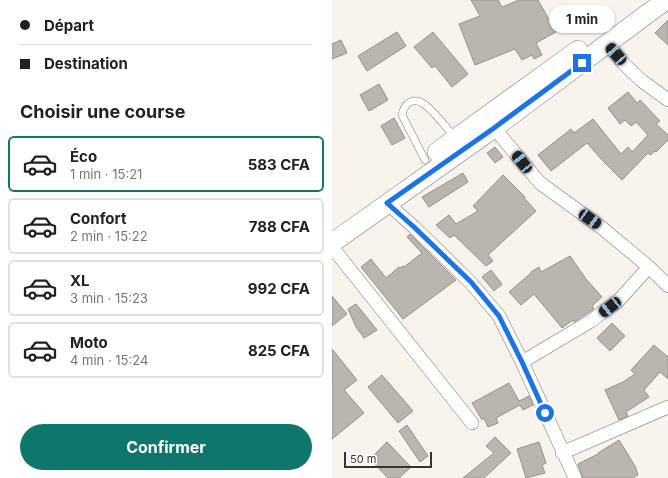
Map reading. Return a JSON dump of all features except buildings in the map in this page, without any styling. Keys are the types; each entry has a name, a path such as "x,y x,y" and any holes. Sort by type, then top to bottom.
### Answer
{"main road":[{"path":"332,228 647,0"},
{"path":"332,243 494,128 666,0"}],"street":[{"path":"608,44 624,64 642,81 668,100"},
{"path":"494,128 540,183 602,228 649,267 668,286"},
{"path":"387,203 471,282 499,316 522,362 562,453 575,478"},
{"path":"332,247 472,424"},
{"path":"522,362 592,321 619,300 649,267"},
{"path":"562,453 668,407"}],"lane":[{"path":"425,160 402,115 403,107 410,102 415,100 423,103 456,138"}],"route":[{"path":"545,413 499,316 471,282 387,203 494,128 582,63"}]}
